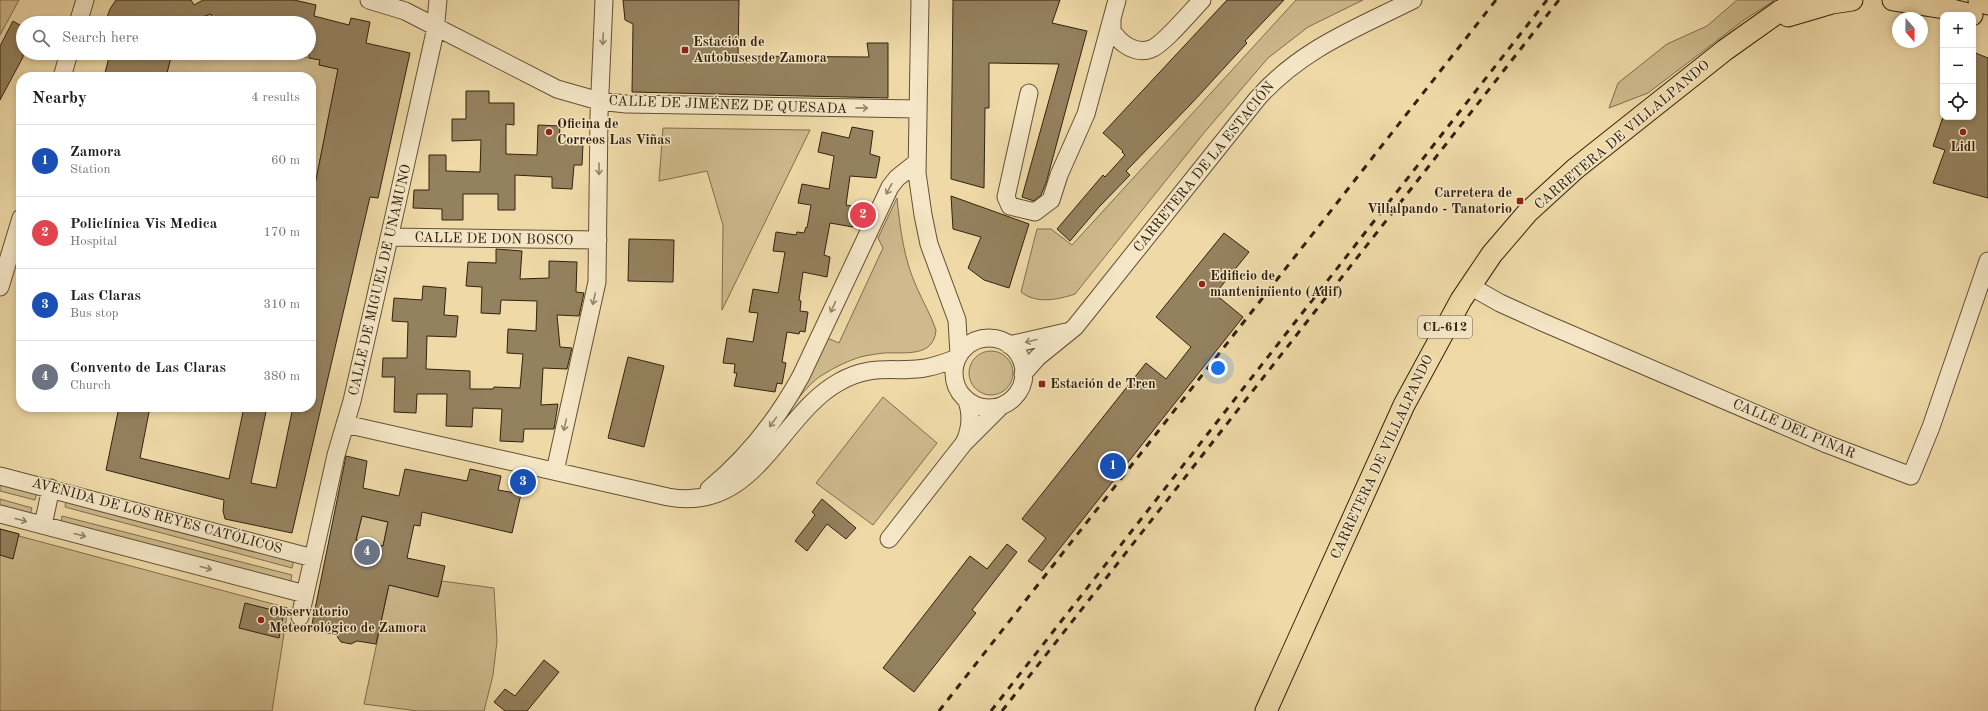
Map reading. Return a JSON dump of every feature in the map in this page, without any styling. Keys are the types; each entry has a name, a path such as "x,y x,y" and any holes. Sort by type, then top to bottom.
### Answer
{"main road":[{"name":"CARRETERA DE VILLALPANDO","path":"1266,711 1394,427 1436,344 1470,286 1508,235 1557,185 1638,118 1746,35 1780,11 1803,0"},
{"name":"CARRETERA DE VILLALPANDO","path":"1746,35 1766,25 1809,9 1852,0"},
{"path":"1893,0 1961,12"},
{"path":"1979,0 1988,4"},
{"path":"1976,16 1988,20"}],"street":[{"path":"80,16 85,0"},
{"name":"CALLE DE JIMÉNEZ DE QUESADA","path":"369,0 405,11 548,86 599,101 626,104 917,109"},
{"name":"CALLE DE MIGUEL DE UNAMUNO","path":"300,617 336,455 345,424 389,237 436,27 438,0"},
{"path":"555,471 596,289 598,240 599,101 604,0"},
{"path":"920,0 916,163 923,216 929,244 956,318 958,357 954,371 955,381 959,391 966,399 983,408 1001,406"},
{"path":"1029,93 1006,198 1010,206 1035,212 1051,200 1059,175 1086,114 1117,0"},
{"path":"1112,20 1112,31 1124,44 1133,50 1151,49 1168,35 1202,0"},
{"name":"CARRETERA DE LA ESTACIÓN","path":"1023,374 1038,357 1067,335 1078,324 1258,99 1281,74 1319,47 1413,0"},
{"path":"63,72 67,60"},
{"path":"694,498 706,492 739,462 759,440 784,406 805,368 890,187 897,178 916,163"},
{"path":"0,287 16,234"},
{"name":"CALLE DE DON BOSCO","path":"389,237 598,240"},
{"name":"CALLE DEL PINAR","path":"1470,286 1542,322 1824,442 1911,476 1937,412 1988,261"},
{"path":"889,539 963,445 1001,406 1016,395 1020,387 1023,374 1021,358 1009,345 998,340 986,338 968,328 956,318"},
{"name":"CARRETERA DE LA ESTACIÓN","path":"1009,345 1065,332 1078,324"},
{"path":"345,424 668,496 694,498 720,491 749,473 769,455 814,401 840,381 873,370 919,368 958,357 971,344 986,338"},
{"path":"919,368 934,372 955,381"},
{"path":"963,445 969,427 970,410 966,399"},
{"name":"AVENIDA DE LOS REYES CATÓLICOS","path":"0,476 52,488 313,558"},
{"path":"43,525 52,488"},
{"path":"0,514 305,594"}],"shaded area":[{"path":"0,0 19,0 0,35"},
{"path":"1296,0 1363,0 1308,27 1268,58 1203,134 1075,294 1047,300 1033,298 1021,292 1037,229 1051,229 1072,245"},
{"path":"1737,0 1775,0 1744,20 1648,93 1609,108 1618,83 1667,44 1707,26"},
{"path":"211,13 212,16 192,16"},
{"path":"316,59 320,60 319,65 338,69 316,180 316,72 167,72 170,60"},
{"path":"663,128 810,130 722,310 723,225 707,171 659,181"},
{"path":"897,198 901,233 906,255 919,293 936,330 934,339 930,345 917,352 884,353 863,356 833,369 811,384 779,424 827,338 839,343 883,248 878,238"},
{"path":"987,351 995,351 1000,352 1007,357 1012,364 1012,382 1007,389 1000,394 987,395 979,392 972,385 969,377 969,369 972,361 979,354"},
{"path":"883,397 937,443 873,525 816,483"},
{"path":"0,482 37,492 35,500 0,491"},
{"path":"0,499 32,508 30,515 0,507"},
{"path":"66,499 294,560 292,568 65,507"},
{"path":"62,516 292,575 290,585 61,524"},
{"path":"362,516 388,522 383,546 356,540"},
{"path":"0,529 19,534 19,536 288,608 272,711 0,711"},
{"path":"442,581 494,588 497,641 493,675 484,711 418,711 364,704 389,585 438,597"}],"building":[{"path":"116,0 191,0 194,5 203,0 294,0 316,5 314,16 212,16 211,14 205,16 108,16"},
{"name":"Estación de Autobuses de Zamora","path":"623,0 739,0 738,56 869,57 867,43 888,43 888,98 632,92 633,24 625,20"},
{"path":"953,0 1060,0 1052,23 1087,31 1046,183 1041,195 1034,201 1022,197 1059,64 989,63 989,108 985,108 984,188 951,179"},
{"path":"1227,0 1284,0 1245,41 1247,43 1191,104 1126,171 1130,175 1099,207 1070,241 1057,229 1103,175 1105,177 1125,155 1122,152 1123,151 1103,133"},
{"path":"316,17 349,25 351,18 370,22 366,43 410,53 378,198 370,197 292,533 225,519 223,511 224,500 106,470 118,412 149,412 140,458 229,479 243,412 266,412 251,483 276,488 292,412 316,412 316,180 338,69 319,65 320,60 316,59"},
{"path":"13,21 16,23 16,60 21,60 0,100 0,46"},
{"name":"Lidl","path":"1976,53 1988,58 1988,198 1933,183 1945,150 1933,146 1942,120 1976,120"},
{"path":"108,60 170,60 167,72 105,72"},
{"path":"466,91 489,91 489,103 514,103 514,125 506,124 506,154 537,155 538,125 560,126 559,143 583,144 582,165 574,165 572,189 552,188 552,177 515,175 515,210 498,210 498,194 463,194 463,220 442,220 442,209 413,208 414,190 429,190 429,155 446,155 446,171 480,172 481,140 452,141 452,119 466,119"},
{"path":"852,127 873,131 870,154 880,157 876,178 850,176 846,205 857,207 853,227 830,223 824,255 830,257 827,277 803,272 799,300 801,301 800,311 808,312 805,332 800,331 799,334 787,332 782,362 786,363 782,384 777,383 775,392 734,386 737,373 734,373 735,364 723,363 727,338 753,342 758,313 749,312 753,289 778,293 785,252 773,251 776,232 796,235 797,232 804,233 806,227 807,228 811,205 798,203 802,184 829,189 834,156 818,152 822,132 849,138"},
{"path":"951,196 1029,224 1009,288 984,280 968,268 981,237 953,229"},
{"path":"1224,233 1249,252 1215,294 1243,317 1042,571 1028,561 1046,538 1022,519 1146,363 1166,379 1191,347 1156,317"},
{"path":"629,239 674,240 673,282 628,281"},
{"path":"496,249 522,251 520,279 549,278 549,261 577,262 576,292 584,293 579,316 557,315 560,347 572,348 567,369 543,368 541,405 558,404 554,429 524,429 523,442 500,441 502,409 473,408 472,427 446,426 447,394 417,394 416,413 394,412 395,377 382,377 383,358 407,358 408,322 392,321 394,298 422,300 423,286 446,288 444,315 458,316 456,337 427,336 426,369 470,371 470,389 493,389 494,387 520,388 523,354 507,353 508,329 536,331 537,301 501,300 500,314 481,313 482,287 466,286 468,262 496,263"},
{"path":"628,357 664,366 644,447 608,438"},
{"path":"346,456 367,461 363,488 399,496 405,469 467,481 470,469 501,476 498,490 521,494 512,533 422,512 420,526 414,525 407,558 445,566 438,597 389,585 376,644 357,641 351,644 341,642 336,635 311,629","holes":["362,516 388,522 383,546 356,540"]},
{"path":"822,499 856,528 846,539 827,524 807,551 795,541 815,515 812,512"},
{"path":"0,529 19,534 13,559 0,555"},
{"path":"1007,544 1017,552 972,610 976,613 914,692 883,668 970,556 987,569"},
{"name":"Observatorio Meteorológico de Zamora","path":"245,603 284,613 279,638 239,628"},
{"path":"544,660 559,672 527,711 505,711 494,702 505,689 515,696"}],"railway":[{"path":"939,711 1496,0"},
{"path":"991,711 1547,0"},
{"path":"1002,711 1559,0"}],"place":[{"name":"Estación de Autobuses de Zamora","path":"685,50"},
{"name":"Oficina de Correos Las Viñas","path":"549,132"},
{"name":"Lidl","path":"1963,132"},
{"name":"Carretera de Villalpando - Tanatorio","path":"1520,201"},
{"name":"Policlínica Vis Medica","path":"863,215"},
{"name":"Edificio de mantenimiento (Adif)","path":"1202,284"},
{"name":"Estación de Tren","path":"1042,384"},
{"name":"Zamora","path":"1113,466"},
{"name":"Las Claras","path":"523,482"},
{"name":"Convento de Las Claras","path":"367,552"},
{"name":"Observatorio Meteorológico de Zamora","path":"261,620"}]}
